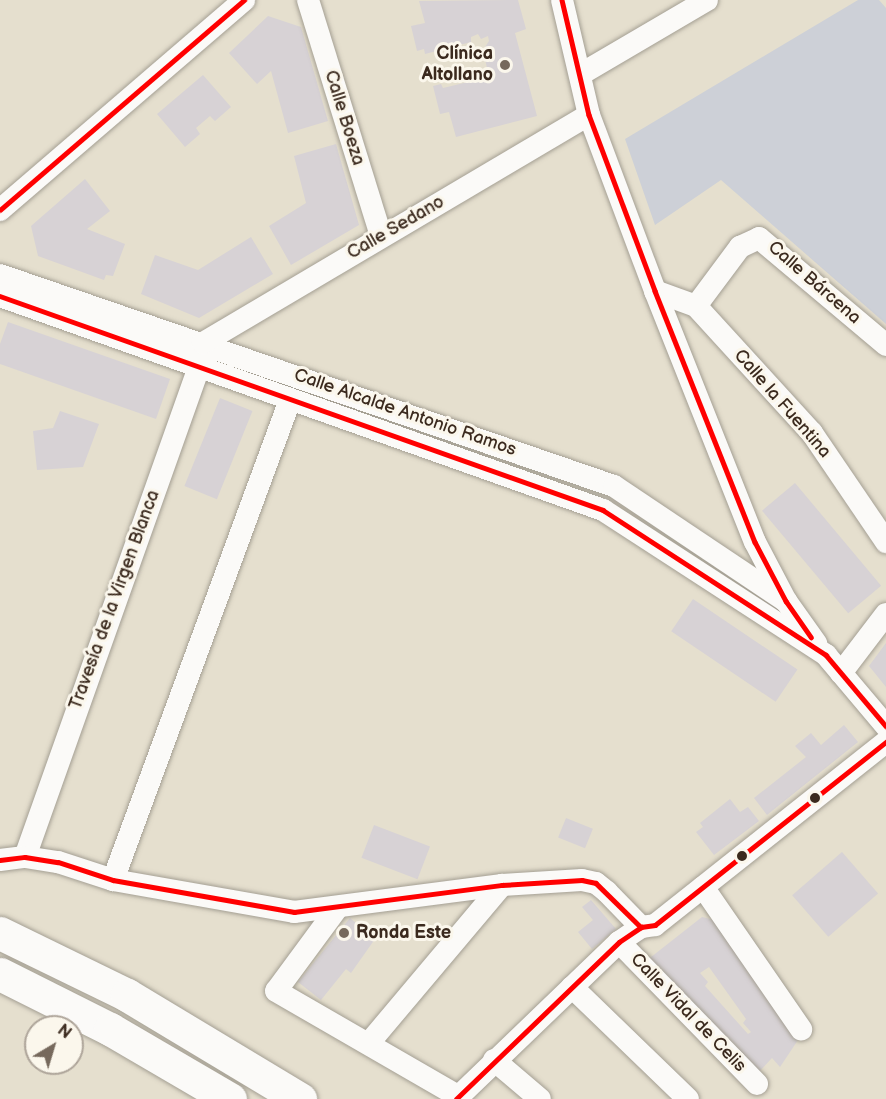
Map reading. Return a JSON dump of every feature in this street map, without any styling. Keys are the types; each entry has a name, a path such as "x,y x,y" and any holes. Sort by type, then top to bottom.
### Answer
{"highway":[{"path":"0,933 137,1001 300,1099"},
{"path":"0,974 110,1029 230,1099"}],"street":[{"path":"0,210 244,0"},
{"name":"Calle Boeza","path":"308,0 381,236"},
{"path":"562,0 589,115 655,291 755,542 786,601 826,655"},
{"path":"581,74 707,0"},
{"name":"Calle Sedano","path":"203,343 589,115"},
{"name":"Calle Bárcena","path":"696,306 740,247 759,238 886,345"},
{"name":"Calle Alcalde Antonio Ramos","path":"0,275 614,486 786,601"},
{"name":"Calle la Fuentina","path":"655,291 696,306 812,433 886,542"},
{"name":"Calle Alcalde Antonio Ramos","path":"0,296 603,510 826,655 886,726"},
{"name":"Travesía de la Virgen Blanca","path":"25,856 199,367 203,343"},
{"path":"113,880 290,400"},
{"path":"841,673 886,614"},
{"path":"338,907 276,991 369,1043 457,1098 619,942 641,927 655,925 886,742"},
{"path":"0,860 25,856 58,862 113,880 294,912 502,885 582,880 596,883 641,927"},
{"path":"369,1043 502,885"},
{"path":"703,887 801,1029"},
{"name":"Calle Vidal de Celis","path":"619,942 758,1084"},
{"path":"572,987 688,1099"},
{"path":"494,1060 540,1099"}],"shaded area":[{"path":"858,0 879,0 886,8 886,324 721,180 655,225 625,139"}],"building":[{"name":"Clínica Altollano","path":"518,0 526,29 515,33 537,116 456,137 449,112 440,114 433,86 441,84 443,88 489,77 483,50 489,41 488,36 481,39 478,34 471,37 471,42 425,54 424,49 417,51 411,26 425,23 419,1"},
{"path":"268,16 301,27 328,121 288,133 271,71 257,84 229,53"},
{"path":"203,75 231,107 215,121 210,116 196,128 200,134 185,147 157,114"},
{"path":"336,144 359,225 291,265 269,226 306,203 294,156"},
{"path":"85,179 110,211 87,229 125,244 113,276 106,275 104,280 38,256 31,226"},
{"path":"251,237 273,274 199,318 141,294 155,255 198,270"},
{"path":"8,322 170,379 156,419 0,364 0,344"},
{"path":"220,398 252,411 217,499 184,486"},
{"path":"60,411 99,424 83,467 37,470 33,431 53,428"},
{"path":"795,483 881,586 848,613 762,511"},
{"path":"693,599 797,669 776,702 671,631"},
{"path":"886,643 886,687 869,666"},
{"path":"844,725 858,742 767,815 754,798 806,757 795,746 811,733 821,745"},
{"path":"730,799 740,812 748,807 759,821 714,855 696,832 703,827 700,823"},
{"path":"566,818 593,829 585,848 558,837"},
{"path":"374,825 430,847 417,879 361,858"},
{"path":"842,852 878,894 828,937 792,895"},
{"path":"591,900 616,929 592,949 578,932 593,920 582,907"},
{"path":"702,917 714,920 798,1040 780,1067 772,1058 759,1072 646,961","holes":["709,967 746,1019 743,1023 751,1032 748,1034 705,986 708,982 700,973"]},
{"path":"350,918 375,939 351,973 346,969 321,1000 298,982"}],"transit line":[{"path":"0,210 244,0"},
{"path":"562,0 589,115 655,291 755,542 786,601 811,637"},
{"path":"0,296 603,510 826,655 886,726"},
{"path":"456,1099 619,942 641,927 655,925 886,742"},
{"path":"0,860 25,857 58,862 113,880 294,912 502,885 582,880 596,883 641,927"}],"place":[{"name":"Clínica Altollano","path":"505,65"},
{"name":"Ronda Este","path":"344,933"}]}
